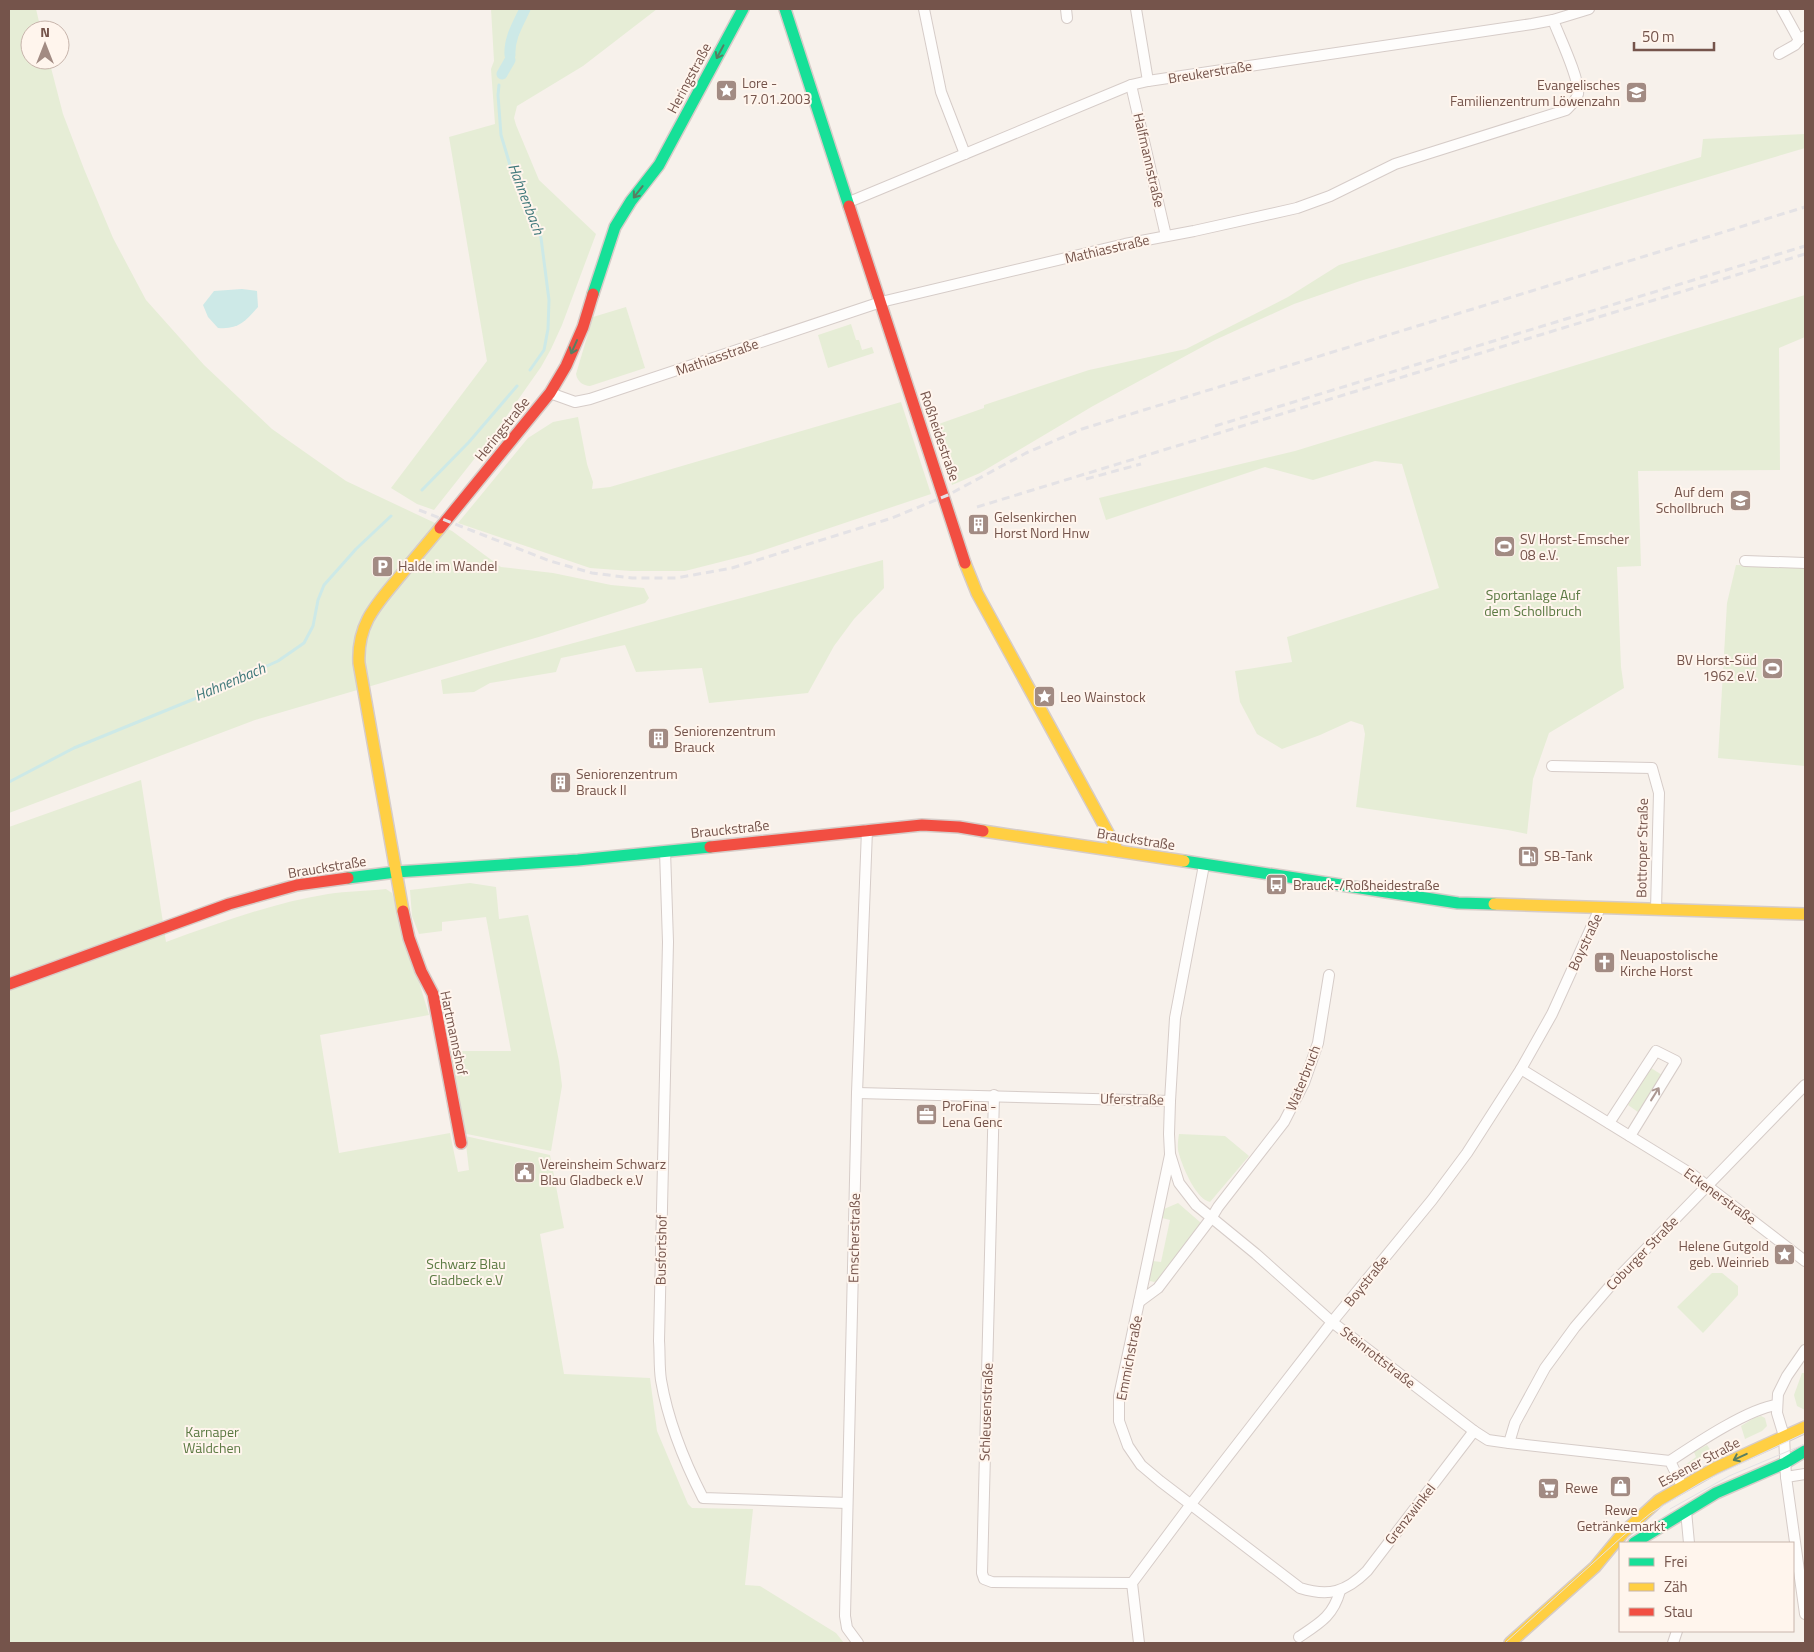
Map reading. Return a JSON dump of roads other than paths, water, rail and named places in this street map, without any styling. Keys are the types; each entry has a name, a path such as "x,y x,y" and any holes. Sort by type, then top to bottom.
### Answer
{"main road":[{"name":"Heringstraße","path":"396,872 359,663 358,641 362,630 373,608 446,522 550,393 566,366 583,327 614,227 631,201 659,165 743,9"},
{"name":"Roßheidestraße","path":"784,9 849,202 969,576 1118,851"},
{"name":"Brauckstraße","path":"9,984 229,904 298,885 396,872 578,860 922,825 958,827 1467,903"},
{"name":"Hartmannshof","path":"396,872 409,938 433,994 461,1143"},
{"name":"Bottroper Straße","path":"1467,903 1805,914"},
{"name":"Essener Straße","path":"1510,1643 1595,1567 1622,1533 1659,1500 1682,1486 1805,1427"},
{"path":"1636,1542 1716,1493 1786,1463 1805,1451"},
{"name":"Essener Straße","path":"1595,1567 1619,1553"}],"street":[{"path":"924,9 941,92 965,154"},
{"path":"1136,9 1148,81"},
{"name":"Breukerstraße","path":"849,202 1131,85 1553,20 1589,9"},
{"path":"1779,54 1795,45 1802,38 1782,9"},
{"name":"Mathiasstraße","path":"550,393 575,402 590,399 880,302 1314,203 1394,164 1566,110 1575,102 1578,96 1578,84 1553,20"},
{"name":"Halfmannstraße","path":"1131,85 1166,236"},
{"path":"1745,561 1805,563"},
{"name":"Bottroper Straße","path":"1552,766 1652,768 1659,793 1656,909"},
{"name":"Emscherstraße","path":"858,1643 847,1628 845,1616 857,1093 867,830"},
{"name":"Busfortshof","path":"665,851 668,942 659,1341 661,1379 671,1418 685,1463 703,1498 847,1503"},
{"name":"Uferstraße","path":"857,1093 1170,1101 1175,1018 1204,865"},
{"name":"Boystraße","path":"1132,1583 1332,1322 1432,1200 1461,1161 1520,1069 1552,1014 1600,908"},
{"name":"Waterbruch","path":"1212,1218 1218,1207 1284,1122 1304,1083 1318,1043 1328,975"},
{"path":"1609,1123 1656,1051 1676,1061 1630,1136"},
{"name":"Eckenerstraße","path":"1520,1069 1709,1185 1805,1261"},
{"name":"Coburger Straße","path":"1509,1443 1515,1423 1545,1368 1574,1327 1611,1285 1805,1085"},
{"name":"Schleusenstraße","path":"994,1096 982,1574 984,1580 992,1582 1132,1583"},
{"name":"Steinrottstraße","path":"1170,1101 1170,1154 1179,1183 1196,1205 1332,1322 1474,1431 1488,1440 1670,1461"},
{"name":"Emmichstraße","path":"1170,1154 1119,1396 1120,1421 1128,1446 1141,1464 1191,1504"},
{"name":"Emmichstraße","path":"1139,1302 1158,1288 1212,1218"},
{"path":"1805,1350 1787,1376 1778,1394 1776,1413 1784,1436 1786,1477 1803,1577 1805,1614"},
{"name":"Essener Straße","path":"1670,1461 1697,1443 1755,1411 1777,1405"},
{"name":"Grenzwinkel","path":"1340,1591 1357,1581 1367,1571 1474,1431"},
{"path":"1670,1461 1682,1486"},
{"path":"1786,1477 1805,1474"},
{"path":"1191,1504 1300,1588 1325,1593 1340,1591 1337,1602 1328,1617 1299,1637"},
{"path":"1686,1511 1689,1542"},
{"path":"1132,1583 1139,1643"}],"water":[{"path":"242,289 257,291 258,307 241,324 231,328 218,328 208,317 203,305 214,291"}],"waterway":[{"name":"Hahnenbach","path":"510,55 512,37 525,9"},
{"name":"Hahnenbach","path":"502,74 510,60"},
{"name":"Hahnenbach","path":"499,85 501,135 510,165 541,238 549,300 548,329 544,350 530,370"},
{"name":"Hahnenbach","path":"422,490 469,442 517,386"},
{"name":"Hahnenbach","path":"9,782 74,748 194,699 278,661 304,643 313,626 318,600 324,585 356,549 391,516"}],"tram line":[{"path":"1505,1643 1624,1535 1651,1513 1702,1482 1805,1433"},
{"path":"1670,1509 1729,1476 1805,1444"}],"railway":[{"path":"419,510 550,561 592,573 632,578 676,578 732,568 892,518 948,495 1026,453 1082,429 1805,207"},
{"path":"1215,426 1805,246"},
{"path":"977,507 1805,254"},
{"path":"1086,479 1141,464"}],"place":[{"name":"Lore - 17.01.2003","path":"726,91"},
{"name":"Evangelisches Familienzentrum Löwenzahn","path":"1636,93"},
{"name":"Auf dem Schollbruch","path":"1740,500"},
{"name":"Gelsenkirchen Horst Nord Hnw","path":"978,525"},
{"name":"SV Horst-Emscher 08 e.V.","path":"1504,547"},
{"name":"Halde im Wandel","path":"382,566"},
{"name":"BV Horst-Süd 1962 e.V.","path":"1773,668"},
{"name":"Leo Wainstock","path":"1044,697"},
{"name":"Seniorenzentrum Brauck","path":"658,739"},
{"name":"Seniorenzentrum Brauck II","path":"560,782"},
{"name":"SB-Tank","path":"1528,856"},
{"name":"Brauck-/Roßheidestraße","path":"1277,885"},
{"name":"Neuapostolische Kirche Horst","path":"1604,963"},
{"name":"ProFina - Lena Genc","path":"926,1114"},
{"name":"Vereinsheim Schwarz Blau Gladbeck e.V","path":"524,1172"},
{"name":"Helene Gutgold geb. Weinrieb","path":"1785,1254"},
{"name":"Rewe Getränkemarkt","path":"1621,1487"},
{"name":"Rewe","path":"1549,1488"}],"park label":[{"name":"Sportanlage Auf dem Schollbruch","path":"1533,604"},
{"name":"Schwarz Blau Gladbeck e.V","path":"466,1272"},
{"name":"Karnaper Wäldchen","path":"212,1440"}]}
